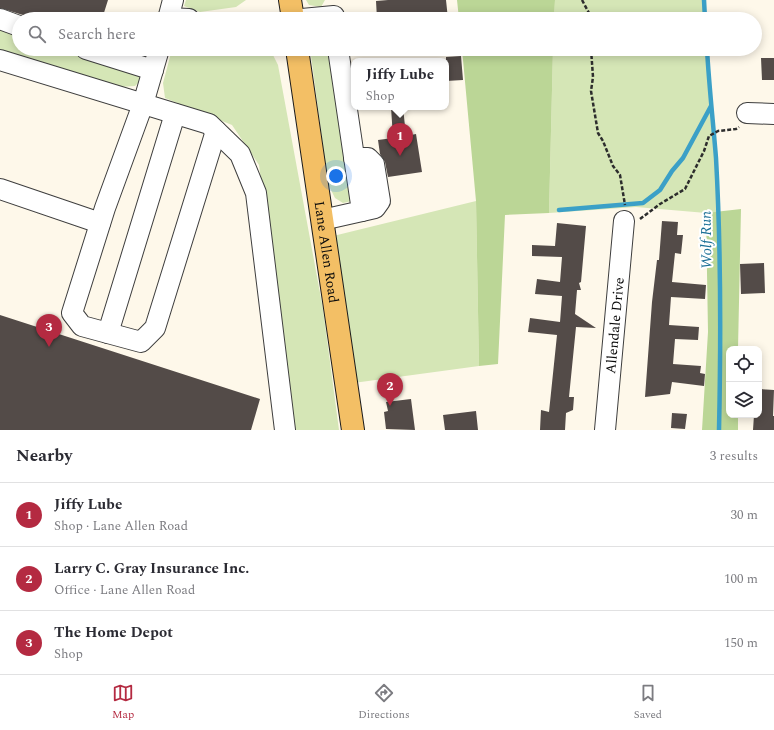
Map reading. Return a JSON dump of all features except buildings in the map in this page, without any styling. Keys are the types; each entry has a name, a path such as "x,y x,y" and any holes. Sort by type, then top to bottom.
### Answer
{"main road":[{"path":"290,0 291,12"},
{"name":"Lane Allen Road","path":"298,56 352,430"}],"street":[{"path":"0,19 12,23"},
{"path":"108,56 153,70"},
{"path":"157,56 143,104 100,223 72,313 82,326 141,342 155,328 216,131"},
{"path":"322,220 362,211 339,56"},
{"path":"0,60 209,124 240,154 256,194 285,430"},
{"path":"108,333 176,114"},
{"path":"744,119 774,114"},
{"path":"0,189 100,223"},
{"name":"Allendale Drive","path":"605,430 624,221"}],"path":[{"path":"582,0 588,12"},
{"path":"592,56 593,77 591,91 598,133 603,141 613,166 620,175 624,198"},
{"path":"624,221 636,222 660,204 685,189 704,151 709,136 718,131 736,129 744,119"}],"green space":[{"path":"186,0 246,0 236,7 200,12 184,6"},
{"path":"306,0 325,0 321,7 309,5"},
{"path":"457,0 555,0 554,12 458,12"},
{"path":"555,0 705,0 706,12 554,12"},
{"path":"0,25 12,29 12,56 0,52"},
{"path":"13,56 93,56 138,71 142,79 135,86 118,87"},
{"path":"170,56 274,56 278,65 323,309 339,430 293,430 259,165 232,125 165,98 163,83"},
{"path":"311,56 333,56 352,201 343,203 335,198 328,184"},
{"path":"463,56 553,56 549,213 505,215 498,364 479,366 476,201"},
{"path":"553,56 708,56 718,214 636,207 549,213"},
{"path":"476,201 479,366 346,384 325,238"},
{"path":"741,209 738,346 726,346 726,418 738,418 738,430 702,430 708,332 706,213"}],"waterway":[{"name":"Wolf Run","path":"704,0 705,12"},
{"name":"Wolf Run","path":"708,56 716,158 719,226 719,430"},
{"path":"559,210 643,203 660,190 672,171 683,158 711,106"}],"place":[{"name":"Jiffy Lube","path":"400,156"},
{"name":"The Home Depot","path":"49,347"},
{"name":"Larry C. Gray Insurance Inc.","path":"390,406"}]}
